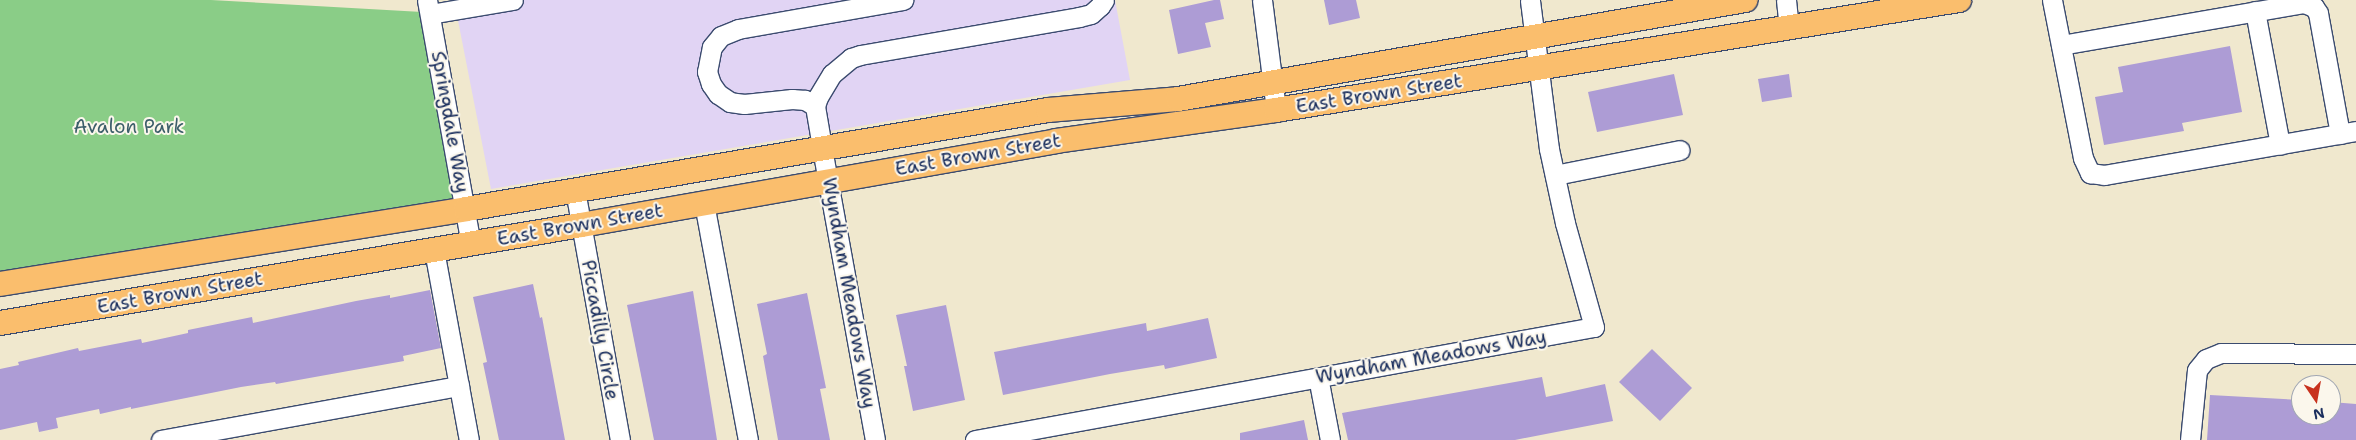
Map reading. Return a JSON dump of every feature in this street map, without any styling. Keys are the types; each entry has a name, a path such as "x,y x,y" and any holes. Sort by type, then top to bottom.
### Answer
{"main road":[{"name":"East Brown Street","path":"0,284 466,209 1048,110 1178,99 1745,0"},
{"name":"East Brown Street","path":"0,323 471,244 1056,141 1276,110 1959,0"}],"street":[{"path":"429,7 513,0"},
{"path":"903,0 738,29 721,36 712,47 708,72 711,84 718,94 730,102 744,104 792,99 805,100 815,106 818,97 832,74 851,58 1085,16 1100,6 1104,0"},
{"path":"1262,0 1276,110"},
{"name":"Wyndham Meadows Way","path":"975,440 1594,327 1565,223 1549,149 1530,0"},
{"path":"1786,0 1789,28"},
{"path":"2052,0 2083,158 2090,173 2104,175 2348,133 2318,13 2314,7 2304,3 2061,45"},
{"name":"Springdale Way","path":"429,7 471,244"},
{"path":"2255,11 2280,145"},
{"name":"Wyndham Meadows Way","path":"815,106 875,440"},
{"path":"1555,175 1680,150"},
{"name":"Piccadilly Circle","path":"575,190 620,440"},
{"path":"704,203 748,440"},
{"path":"434,250 469,440"},
{"path":"2190,440 2197,370 2206,359 2221,354 2356,354"},
{"path":"1318,377 1330,440"},
{"path":"162,440 459,386"}],"shaded area":[{"path":"454,0 1115,0 1130,80 491,189"}],"green space":[{"name":"Avalon Park","path":"0,0 211,0 422,12 457,204 0,276"}],"building":[{"path":"1220,0 1224,19 1205,23 1211,47 1178,54 1169,10"},
{"path":"1324,0 1356,0 1360,18 1329,25"},
{"path":"2230,46 2242,112 2182,123 2184,131 2104,145 2095,97 2123,92 2118,67"},
{"path":"1674,74 1683,115 1597,132 1588,92"},
{"path":"1789,74 1792,97 1762,102 1758,79"},
{"path":"533,284 540,318 542,317 565,440 499,440 483,363 487,362 473,297"},
{"path":"430,290 441,348 403,356 404,361 276,384 275,382 241,387 100,414 99,409 56,418 58,428 39,432 37,422 0,430 0,369 19,365 18,362 78,348 79,351 141,339 142,343 188,333 188,330 252,317 253,323 356,301 390,295 390,298"},
{"path":"693,291 717,440 654,440 627,305"},
{"path":"807,293 826,388 820,389 830,440 778,440 763,356 767,354 757,304"},
{"path":"946,305 965,400 913,411 904,366 907,366 896,315"},
{"path":"1208,318 1217,358 1165,369 1164,365 1110,374 1003,395 994,352 1146,323 1147,331"},
{"path":"1652,349 1692,388 1660,421 1619,382"},
{"path":"1542,377 1546,397 1605,384 1613,421 1515,440 1348,440 1342,413"},
{"path":"2210,395 2291,399 2291,425 2341,425 2341,403 2356,404 2356,440 2207,440"},
{"path":"1304,420 1308,440 1240,440 1240,433"}]}
